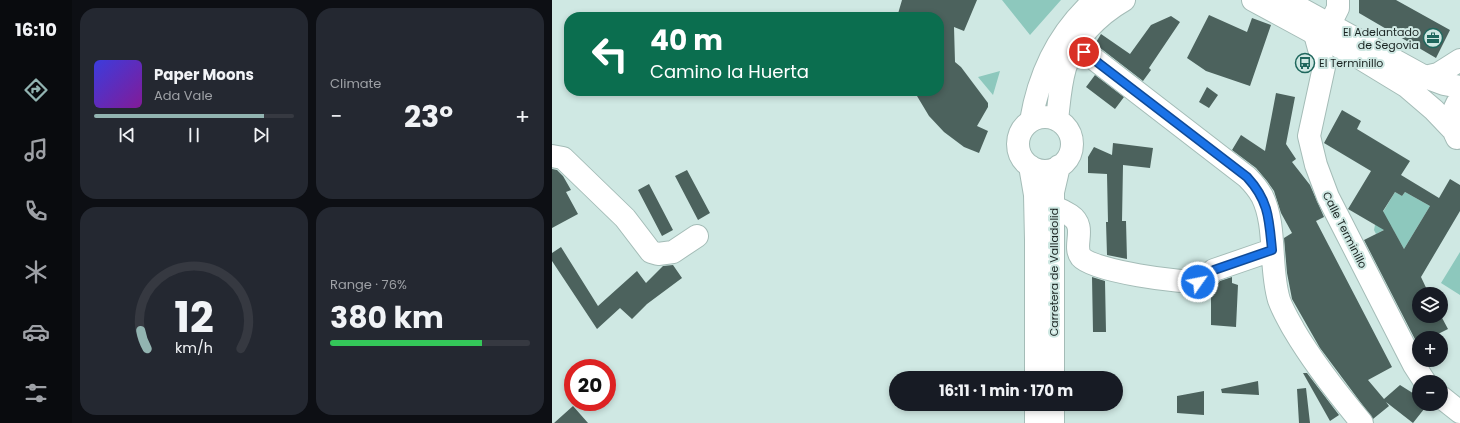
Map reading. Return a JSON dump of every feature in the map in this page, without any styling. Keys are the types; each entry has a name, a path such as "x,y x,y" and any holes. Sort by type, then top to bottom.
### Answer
{"main road":[{"path":"1031,121 1037,94 1051,58 1062,37 1079,14 1095,0"},
{"path":"1057,120 1064,69 1076,45 1095,21 1112,7 1124,0"},
{"path":"1253,0 1323,29 1425,77 1444,84 1460,87"},
{"path":"1285,0 1323,29 1352,54 1406,86 1457,137"},
{"path":"1323,29 1338,8 1338,0"},
{"name":"Calle Terminillo","path":"1323,29 1324,67 1309,136 1316,165 1328,197 1419,375"},
{"path":"1076,45 1247,177 1256,187 1266,208 1270,222 1277,291 1284,312 1309,356 1331,386 1362,423"},
{"path":"1324,67 1352,54"},
{"path":"1425,77 1438,74 1460,60"},
{"path":"1457,137 1453,114 1460,99"},
{"path":"1049,117 1057,120 1064,125 1071,139 1070,154 1059,166 1052,170 1045,170 1030,166 1024,160 1018,143 1020,134 1024,127 1031,121 1040,118 1049,117"},
{"path":"552,156 563,158 625,218 651,252 658,254 673,252 698,236"},
{"name":"Carretera de Valladolid","path":"1030,166 1035,195 1036,371"},
{"name":"Carretera de Valladolid","path":"1054,371 1054,192 1059,166"},
{"path":"1054,207 1071,216 1076,222 1080,232 1077,248 1081,257 1093,264 1135,276 1198,282 1206,278 1214,270 1272,250"},
{"path":"1448,403 1460,412"},
{"path":"1036,411 1036,423"},
{"path":"1053,411 1053,423"}],"green space":[{"path":"1002,0 1061,0 1030,35"},
{"path":"1000,71 993,95 978,77"},
{"path":"1395,192 1402,196 1405,192 1430,206 1404,249 1391,226 1376,234 1374,230 1375,225"},
{"path":"1460,252 1460,295 1441,283"}],"building":[{"path":"902,0 977,0 964,31 954,27 955,62 961,67 988,103 988,107 977,126 988,131 979,153 964,147 944,132 929,116 917,96 944,96 944,12 898,12"},
{"path":"1359,0 1396,0 1450,30 1436,58 1359,13"},
{"path":"1209,15 1247,32 1252,18 1271,25 1250,86 1206,71 1187,58"},
{"path":"1171,16 1180,22 1149,68 1151,70 1143,81 1095,44 1101,34 1130,54 1151,25"},
{"path":"1095,75 1124,97 1115,109 1086,87"},
{"path":"1207,87 1218,95 1209,108 1199,102"},
{"path":"1276,93 1295,97 1286,144 1296,159 1292,162 1310,185 1324,217 1316,221 1392,367 1368,380 1384,399 1400,385 1412,393 1412,411 1422,411 1413,423 1386,402 1389,406 1373,419 1320,348 1292,299 1287,273 1284,238 1292,233 1281,213 1274,191 1267,181 1256,168 1232,150 1241,135 1265,151"},
{"path":"1342,110 1361,121 1357,129 1410,161 1401,175 1439,198 1450,179 1460,185 1460,211 1421,277 1426,287 1412,287 1412,323 1445,323 1448,329 1444,331 1412,331 1412,333 1364,240 1384,230 1348,209 1371,171 1324,143","holes":["1395,192 1402,196 1405,192 1430,206 1404,249 1383,211"]},
{"path":"1113,143 1153,148 1150,168 1123,165 1122,221 1126,221 1127,259 1107,255 1107,174 1088,173 1088,157 1094,147 1112,155"},
{"path":"552,169 557,170 563,176 571,190 566,192 578,214 552,228"},
{"path":"687,170 710,213 698,220 675,176"},
{"path":"649,184 673,230 662,236 638,190"},
{"path":"561,247 598,306 637,271 646,283 663,266 673,265 682,278 647,304 632,319 620,308 597,329 552,261 552,253"},
{"path":"1092,277 1105,281 1106,332 1093,332"},
{"path":"1232,277 1232,283 1238,285 1236,327 1211,325 1211,289 1220,281"},
{"path":"1303,373 1307,373 1339,415 1330,421"},
{"path":"1258,381 1259,395 1222,393 1221,389"},
{"path":"1306,388 1310,423 1299,423 1297,389"},
{"path":"1204,391 1204,415 1177,413 1177,396"},
{"path":"567,411 577,411 588,423 554,423"}],"place":[{"name":"El Adelantado de Segovia","path":"1433,38"},
{"name":"El Terminillo","path":"1305,63"}],"route":[{"path":"1084,52 1247,177 1262,197 1270,222 1272,250 1214,270 1206,278 1198,282"}]}
